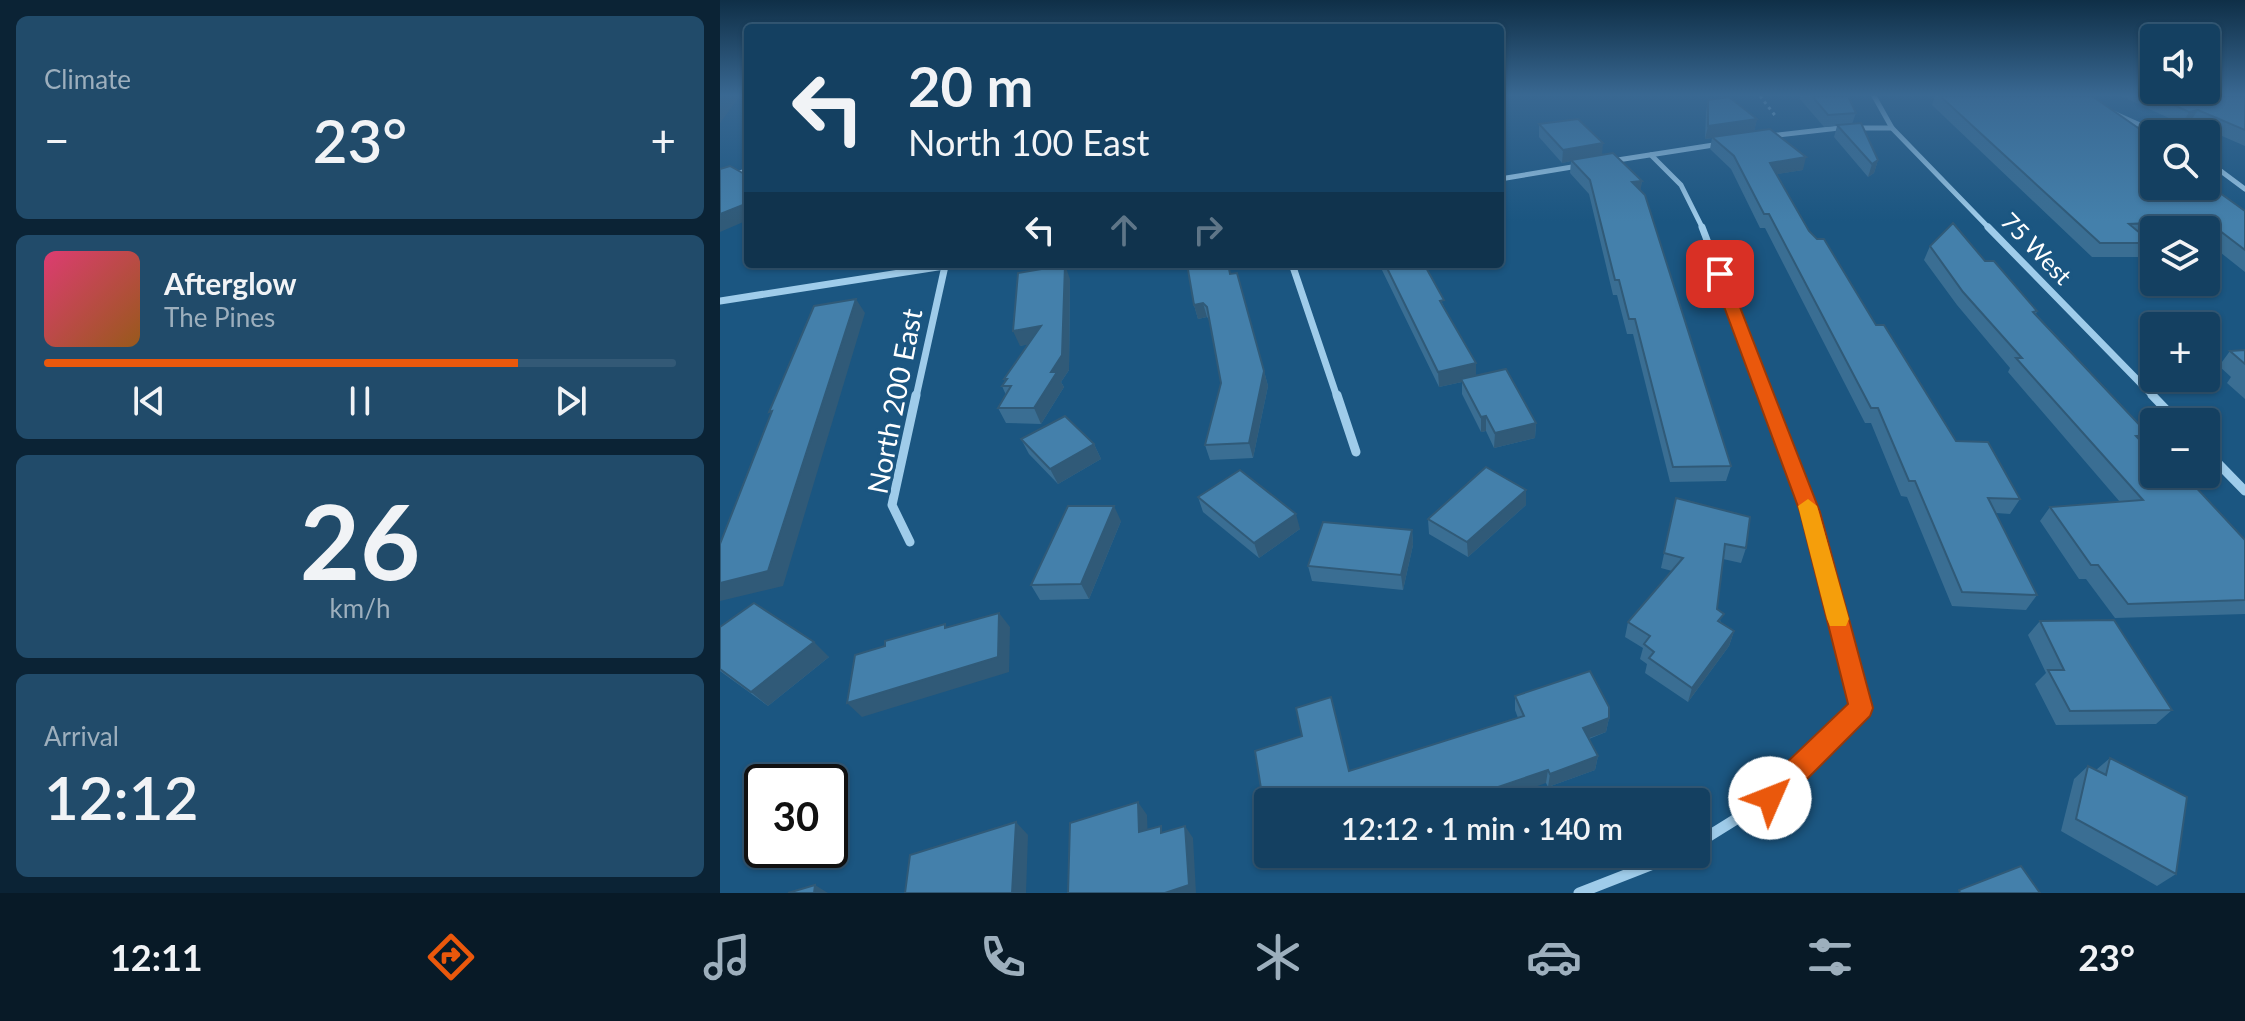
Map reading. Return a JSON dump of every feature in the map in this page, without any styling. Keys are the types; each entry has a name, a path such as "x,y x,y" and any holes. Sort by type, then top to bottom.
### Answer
{"street":[{"name":"75 West","path":"1901,138 2164,408"},
{"path":"1605,162 1729,143"},
{"path":"1651,155 1681,185 1697,214 1810,512 1861,708 1770,798 1710,835"},
{"path":"1504,178 1590,164"},
{"path":"2220,170 2245,189"},
{"path":"720,180 744,171"},
{"path":"720,301 932,268"},
{"name":"North 200 East","path":"910,542 892,505 945,268"},
{"path":"1293,268 1356,452"},
{"path":"2220,465 2245,491"},
{"path":"1579,893 1643,868"}],"building":[{"path":"1552,138 1597,138 1603,143 1563,150"},
{"path":"1713,138 1781,138 1806,157 1770,163 1809,231 1817,239 1824,239 1876,325 1884,325 1956,441 1988,442 2020,499 1988,498 2037,595 1962,592 1915,481 1909,481 1878,408 1871,408 1769,214 1764,214 1734,156"},
{"path":"1848,138 1868,138 1878,160 1872,164"},
{"path":"1985,138 2140,138 2140,200 2220,200 2220,193 2245,211 2245,250 2220,231 2220,216 2140,216 2140,224 2129,224 2140,233 2140,243 2100,243"},
{"path":"1613,153 1642,181 1632,182 1645,195 1731,466 1673,467 1635,319 1629,319 1619,280 1615,280 1590,180 1571,160"},
{"path":"730,166 744,174 744,205 720,214 720,169"},
{"path":"1953,223 1985,261 1994,261 2037,311 2033,312 2140,425 2140,436 2136,436 2140,440 2140,488 2197,488 2245,540 2245,600 2128,604 2098,565 2091,565 2050,507 2143,500 2016,358 2022,358 1963,292 1930,246"},
{"path":"1065,268 1062,355 1051,372 1057,372 1034,408 998,408 1011,386 1002,386 1007,379 1004,379 1041,326 1013,331 1018,273"},
{"path":"1188,268 1229,268 1230,274 1237,273 1264,371 1249,443 1205,445 1221,383 1207,307 1203,303 1194,305"},
{"path":"1387,268 1426,268 1444,300 1440,301 1476,363 1438,372"},
{"path":"856,299 768,571 720,583 720,544 772,411 769,412 814,306"},
{"path":"2245,350 2245,364 2230,351"},
{"path":"1506,369 1536,423 1495,433 1486,416 1481,417 1461,379"},
{"path":"1065,416 1094,444 1050,469 1021,439"},
{"path":"1486,467 1526,490 1467,542 1428,519"},
{"path":"1240,470 1296,514 1254,543 1198,497"},
{"path":"1676,498 1750,517 1746,548 1725,544 1717,609 1724,614 1718,621 1734,631 1692,688 1649,658 1654,652 1644,644 1650,636 1628,622 1683,558 1664,553"},
{"path":"1068,506 1114,506 1081,584 1031,585"},
{"path":"1323,522 1412,530 1401,575 1308,566"},
{"path":"754,603 814,642 751,692 720,669 720,627"},
{"path":"999,613 998,657 847,703 855,655 885,646 885,641"},
{"path":"2114,620 2172,710 2070,711 2048,670 2064,670 2040,621"},
{"path":"1590,671 1609,707 1609,718 1583,728 1598,756 1550,774 1548,770 1495,788 1261,788 1255,751 1302,736 1296,708 1331,697 1349,771 1524,716 1515,696"},
{"path":"2110,758 2187,797 2176,874 2076,819 2088,766 2106,775"},
{"path":"1138,802 1139,832 1161,826 1161,833 1185,826 1189,885 1165,893 1068,893 1070,823"},
{"path":"1016,822 1012,893 905,893 910,855"},
{"path":"2021,866 2040,893 1960,893 1959,890"},
{"path":"815,885 814,893 788,893"}],"slow traffic":[{"path":"1808,506 1838,619"}],"route":[{"path":"1720,274 1810,512 1861,708 1770,798"}]}
